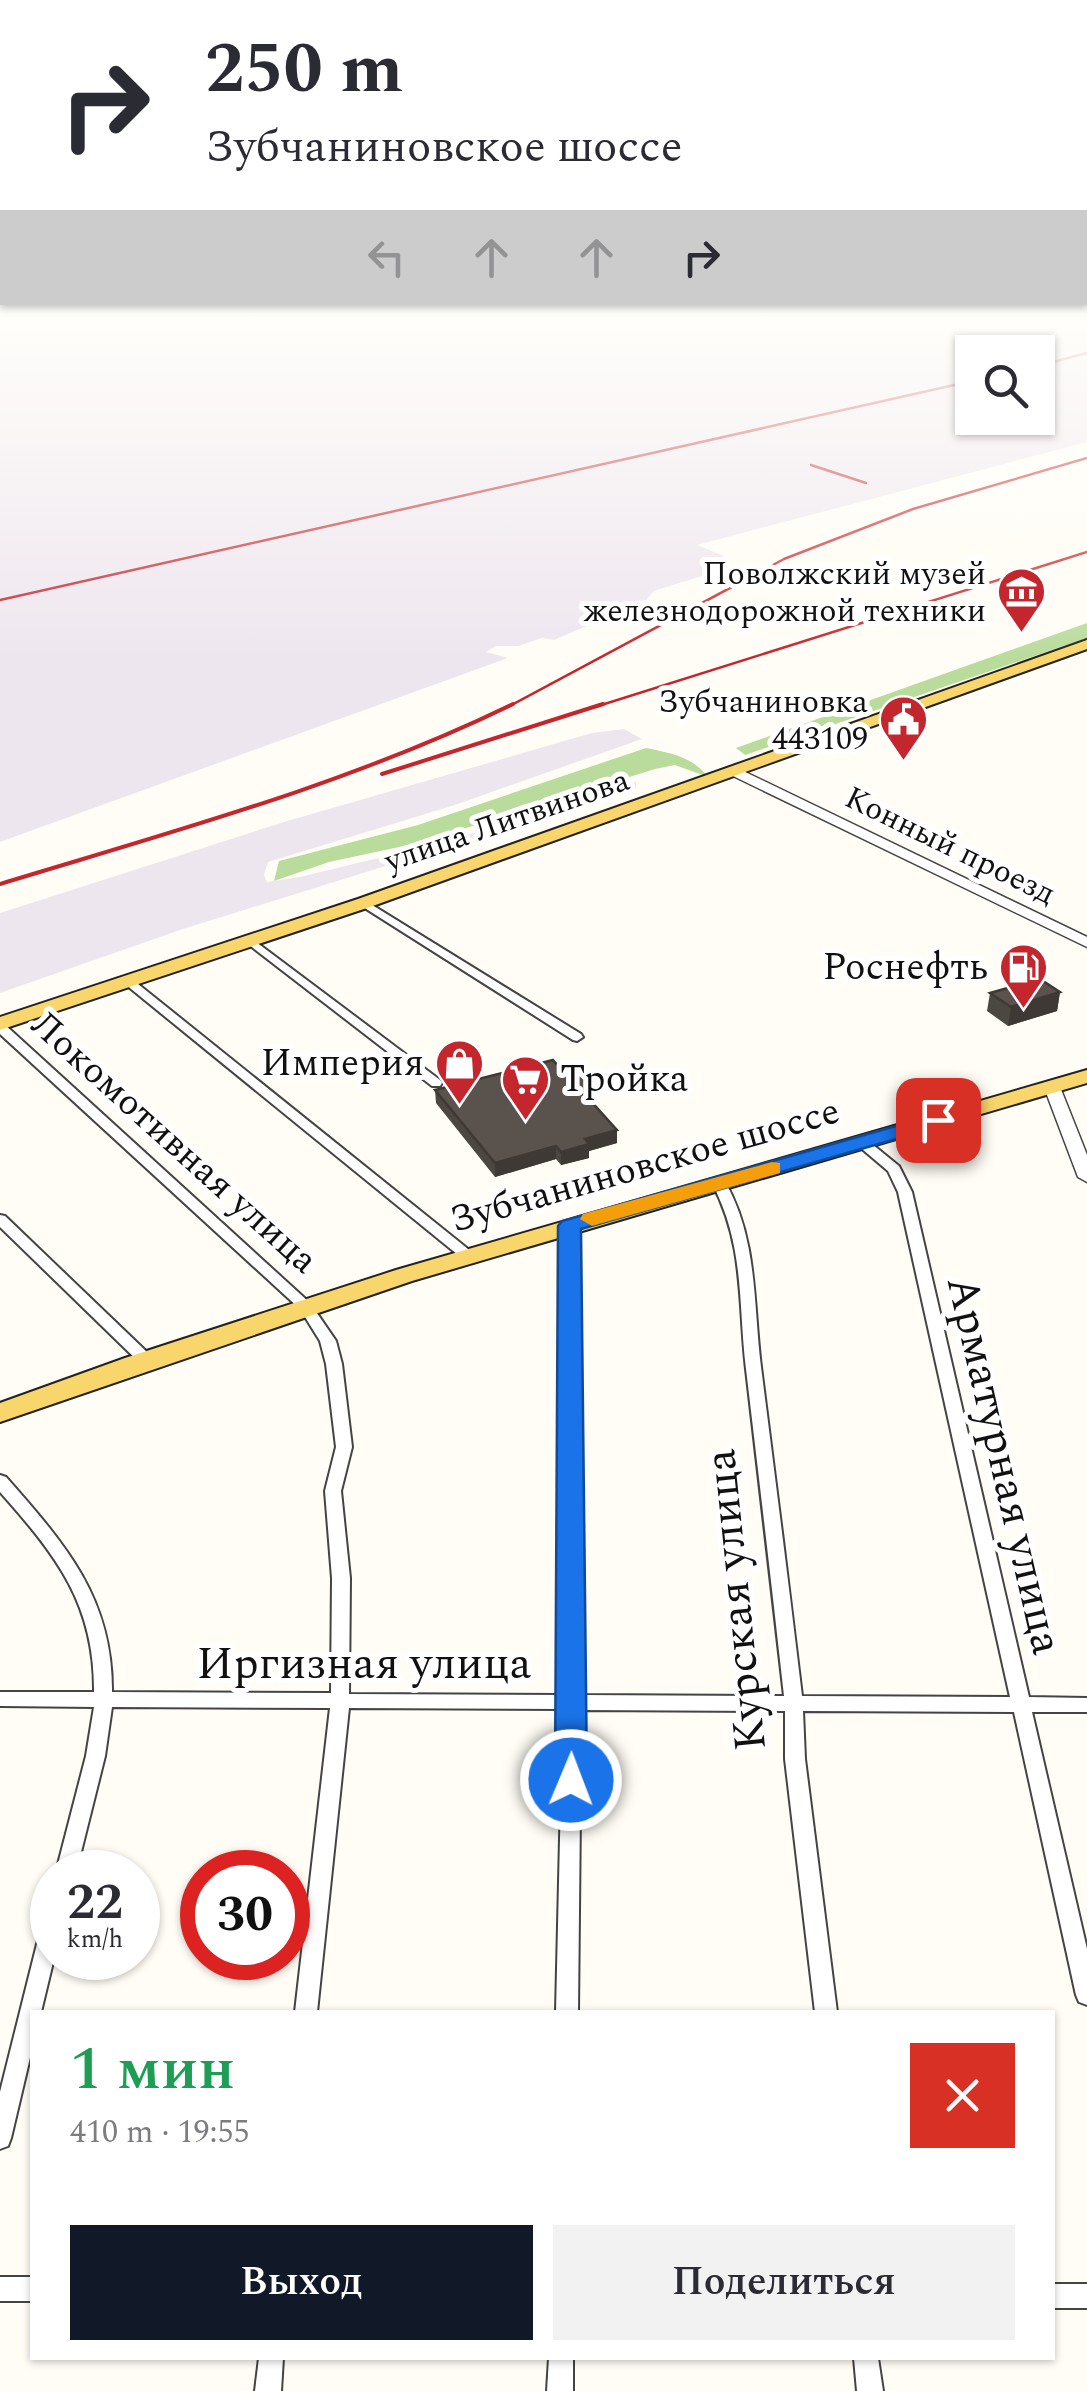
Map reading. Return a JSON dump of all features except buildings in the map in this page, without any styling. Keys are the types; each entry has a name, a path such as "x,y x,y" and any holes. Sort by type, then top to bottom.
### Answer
{"main road":[{"name":"улица Литвинова","path":"0,1026 364,903 1087,644"},
{"name":"Зубчаниновское шоссе","path":"0,1413 144,1358 305,1306 1087,1076"}],"street":[{"name":"Конный проезд","path":"735,772 1087,943"},
{"path":"364,903 577,1037"},
{"path":"252,942 436,1082"},
{"path":"129,982 468,1256"},
{"name":"Локомотивная улица","path":"0,1026 305,1306 328,1342 344,1411 344,1447 333,1491 341,1578 340,1701 306,2010"},
{"path":"1052,1087 1087,1177"},
{"name":"Арматурная улица","path":"862,1143 894,1169 905,1192 1087,1995"},
{"name":"Курская улица","path":"720,1183 738,1212 744,1233 751,1343 826,2010"},
{"path":"0,1219 144,1358"},
{"path":"566,2010 572,1702 570,1226"},
{"path":"0,1481 53,1543 90,1600 106,1649 107,1700 71,1850"},
{"name":"Иргизная улица","path":"0,1700 1087,1705"},
{"path":"31,2010 38,1980"},
{"path":"0,2138 30,2015"},
{"path":"0,2289 30,2289"},
{"path":"1055,2296 1087,2296"},
{"path":"268,2391 271,2360"},
{"path":"560,2360 560,2391"},
{"path":"866,2360 870,2391"}],"shaded area":[{"path":"0,437 1087,437 1087,442 697,545 724,556 711,561 718,564 710,568 718,571 654,591 646,600 631,602 633,606 554,640 542,638 518,646 496,646 486,652 508,658 0,842"},
{"path":"624,729 642,739 455,805 268,862 264,875 267,882 300,877 448,841 636,782 636,788 183,929 0,993 0,913 284,822 592,733"}],"green space":[{"path":"1087,623 1087,638 745,755 736,748"},
{"path":"646,748 688,760 708,777 675,765 655,769 418,843 329,862 274,881 279,861 418,825"}],"railway":[{"path":"0,600 725,437"},
{"path":"508,707 784,559 913,509 1087,458"},
{"path":"811,465 866,483"},
{"path":"595,707 1087,552"},
{"path":"0,884 324,782 451,733 513,704"},
{"path":"382,774 603,704"}],"slow traffic":[{"path":"592,1219 772,1168"}],"place":[{"name":"Поволжский музей железнодорожной техники","path":"1021,634"},
{"name":"Зубчаниновка 443109","path":"903,762"},
{"name":"Роснефть","path":"1023,1010"},
{"name":"Империя","path":"459,1106"},
{"name":"Тройка","path":"525,1122"}],"route":[{"path":"571,1780 570,1226 938,1120"}]}
